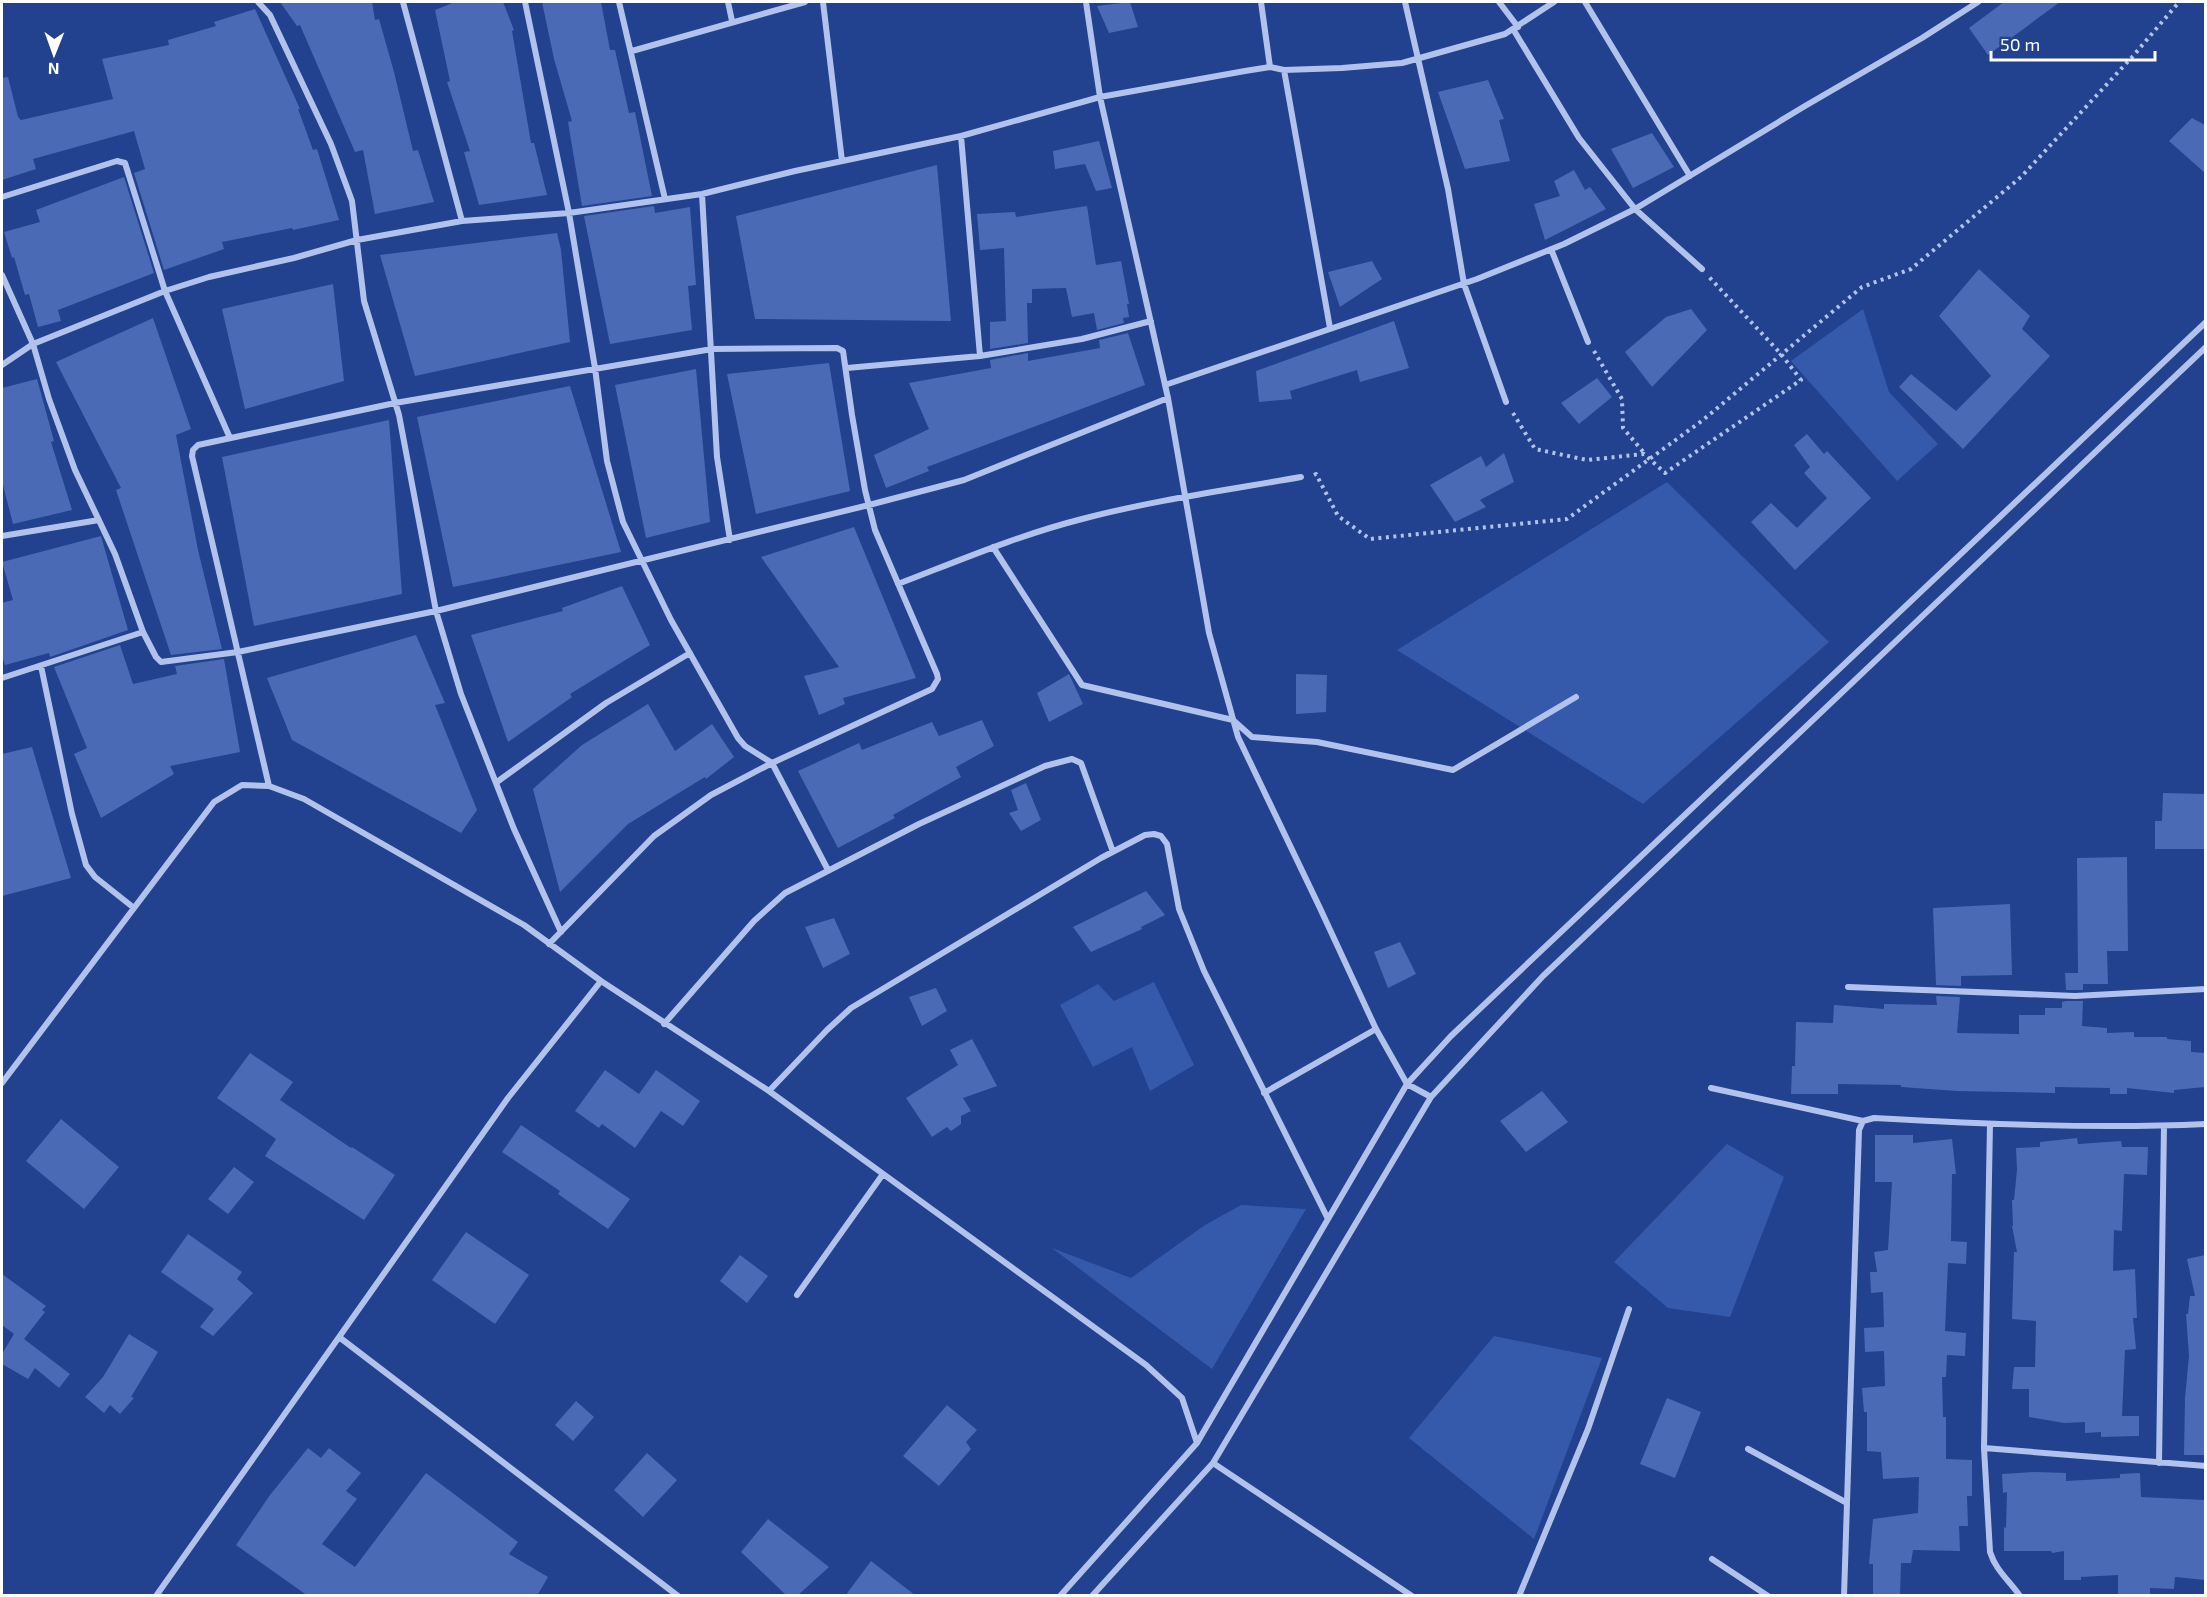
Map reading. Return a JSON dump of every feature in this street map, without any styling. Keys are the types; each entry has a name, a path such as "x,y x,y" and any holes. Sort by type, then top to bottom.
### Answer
{"street":[{"path":"258,2 270,15 331,144 352,201 364,301 399,415 436,610 461,693 514,829 561,932"},
{"path":"403,2 462,221"},
{"path":"525,2 568,213 595,368 607,461 623,522 671,620 738,738 745,746 772,763 828,870"},
{"path":"619,2 665,199"},
{"path":"728,2 732,21"},
{"path":"632,51 805,2"},
{"path":"823,2 842,161"},
{"path":"1086,2 1100,97 1168,398 1209,633 1238,737 1376,1029 1407,1084 1431,1097"},
{"path":"1261,2 1270,68"},
{"path":"1405,2 1448,189 1464,284 1506,402"},
{"path":"1498,2 1516,28 1578,138 1635,209 1702,269"},
{"path":"2,365 33,344 165,291 209,277 294,258 357,240 462,221 568,213 702,194 795,171 961,136 1100,97 1270,68 1352,67 1402,63 1505,34 1554,2"},
{"path":"1585,2 1690,176"},
{"path":"1165,385 1464,284 1551,249 1635,209 1922,38 1978,2"},
{"path":"1284,69 1330,328"},
{"path":"961,136 980,356"},
{"path":"2,197 117,161 125,163 165,291 230,438"},
{"path":"702,194 717,457 730,540"},
{"path":"1551,249 1588,342"},
{"path":"2,280 33,344 62,436 116,554 143,632 161,662 238,652 436,610 869,505 964,480 1168,398"},
{"path":"847,368 980,356 1082,339 1150,321"},
{"path":"1060,1596 1197,1443 1407,1084 1451,1036 2205,322"},
{"path":"1092,1596 1213,1463 1431,1097 1543,976 2205,347"},
{"path":"269,786 192,456 193,450 198,445 394,403 712,349 837,348 843,351 852,415 875,530 937,674 936,684 932,689 772,763 711,795 654,836 549,944"},
{"path":"898,584 993,548 1081,519 1184,497 1301,477"},
{"path":"2,536 99,520"},
{"path":"993,548 1082,685 1233,720 1252,737 1317,742 1453,770 1576,697"},
{"path":"2,678 143,632"},
{"path":"497,782 606,703 690,653"},
{"path":"41,666 72,814 86,865 95,877 134,908"},
{"path":"664,1024 754,921 784,893 919,824 1045,766 1072,759 1081,764 1113,852"},
{"path":"2,1083 214,802 242,785 269,786 304,799 524,925 664,1024 769,1091 1146,1365 1182,1398 1197,1443"},
{"path":"769,1091 851,1008 1113,852 1145,835 1161,836 1167,844 1179,909 1204,971 1328,1219"},
{"path":"156,1596 508,1098 601,981"},
{"path":"1848,987 2075,996 2205,989"},
{"path":"1264,1093 1376,1029"},
{"path":"1711,1088 1863,1121 1874,1118 1990,1124 2164,1126 2205,1124"},
{"path":"1845,1596 1859,1130 1863,1121"},
{"path":"1990,1124 1984,1448 1990,1552 1995,1566 2020,1596"},
{"path":"2159,1463 2164,1126"},
{"path":"797,1295 883,1174"},
{"path":"1519,1596 1588,1429 1629,1309"},
{"path":"339,1337 678,1596"},
{"path":"1984,1448 2205,1466"},
{"path":"1748,1449 1848,1503"},
{"path":"1213,1463 1412,1596"},
{"path":"1712,1559 1768,1596"}],"path":[{"path":"1301,477 1316,474 1338,516 1370,539 1567,519 1703,420 1862,287 1911,269 2021,177 2133,56 2179,2"},
{"path":"1506,402 1536,449 1587,460 1644,454 1665,473 1801,380 1781,354 1702,269"},
{"path":"1588,342 1622,399 1623,428 1650,459"}],"shaded area":[{"path":"1863,309 1889,392 1938,444 1897,481 1791,361"},
{"path":"1667,482 1829,642 1643,804 1397,650"},
{"path":"1154,982 1194,1065 1150,1091 1132,1047 1093,1067 1060,1005 1098,984 1114,1001"},
{"path":"1727,1144 1784,1177 1730,1317 1668,1308 1614,1262"},
{"path":"1241,1205 1306,1209 1212,1369 1052,1248 1131,1278 1205,1225"},
{"path":"1494,1336 1602,1358 1534,1539 1409,1438"}],"building":[{"path":"280,2 372,2 375,20 379,19 394,72 413,151 418,150 434,202 375,214 363,150 355,152 300,25 297,26"},
{"path":"455,2 503,2 514,30 512,31 531,143 534,143 547,195 479,205 464,152 470,151 447,82 450,81 435,10"},
{"path":"542,2 601,2 610,50 615,50 629,113 635,112 652,196 582,206 568,122 572,121 554,59"},
{"path":"1130,2 1138,27 1109,33 1097,6"},
{"path":"2004,2 2060,2 1988,55 1969,28"},
{"path":"255,9 300,109 298,109 313,150 317,149 339,220 222,242 224,249 164,270 134,173 145,169 134,131 33,159 36,169 2,180 2,78 8,77 18,117 21,120 113,99 102,59 169,45 168,40 216,26 214,22"},
{"path":"1488,80 1504,119 1499,120 1510,161 1465,169 1438,92"},
{"path":"2192,118 2205,125 2205,173 2169,141"},
{"path":"1652,133 1674,167 1633,188 1611,149"},
{"path":"1099,141 1112,188 1096,191 1085,164 1055,169 1053,151"},
{"path":"937,165 951,321 755,319 736,216"},
{"path":"1574,170 1585,190 1590,187 1606,209 1545,240 1534,204 1560,196 1554,181"},
{"path":"124,177 154,273 58,310 61,321 38,327 29,294 25,295 4,232 40,222 36,210"},
{"path":"654,206 655,213 690,207 696,285 688,286 692,330 610,344 584,216"},
{"path":"1087,206 1096,265 1121,261 1129,304 1127,304 1129,317 1123,318 1124,323 1097,330 1094,313 1072,317 1066,288 1032,289 1032,303 1027,303 1028,343 990,349 990,322 1006,321 1004,248 980,250 977,214 1015,212 1016,217"},
{"path":"557,233 561,250 570,342 415,376 380,255"},
{"path":"1372,261 1382,279 1340,307 1328,272"},
{"path":"1979,269 2030,316 2022,329 2050,356 1963,449 1899,387 1911,374 1956,411 1991,376 1939,316"},
{"path":"333,284 344,381 245,409 222,309"},
{"path":"1691,309 1707,330 1652,387 1625,352 1666,317"},
{"path":"153,318 191,429 176,435 198,550 222,649 171,655 116,490 121,488 56,362"},
{"path":"1394,321 1409,368 1360,382 1357,370 1290,391 1292,399 1259,402 1256,371"},
{"path":"1128,333 1145,385 927,467 929,471 886,488 874,455 929,429 909,383 991,368 990,360 1028,353 1028,361 1100,348 1099,340"},
{"path":"829,363 850,491 756,514 727,374"},
{"path":"696,369 710,522 646,538 615,385"},
{"path":"1597,378 1612,397 1579,424 1561,403"},
{"path":"37,379 54,441 51,442 72,510 13,524 2,481 2,388"},
{"path":"570,386 621,552 453,587 417,417"},
{"path":"389,420 402,594 254,626 222,457"},
{"path":"1807,434 1824,454 1827,451 1871,498 1795,570 1751,522 1771,503 1797,528 1827,498 1804,473 1810,467 1794,445"},
{"path":"1504,453 1514,482 1480,500 1486,507 1455,522 1430,485 1481,456 1486,467"},
{"path":"854,527 916,678 843,698 845,704 819,715 804,676 839,667 761,557"},
{"path":"101,536 128,630 50,657 49,653 5,665 2,655 2,603 13,600 2,562"},
{"path":"622,586 650,645 570,694 572,697 508,742 471,635 563,611 562,608"},
{"path":"416,635 445,703 435,705 477,810 461,833 292,740 267,678"},
{"path":"120,645 133,684 177,674 175,666 224,659 240,752 170,766 174,774 101,818 74,754 87,748 54,667"},
{"path":"1069,674 1083,704 1049,722 1037,693"},
{"path":"1296,674 1327,675 1326,712 1296,714"},
{"path":"648,704 675,751 712,724 734,757 706,779 705,777 628,824 560,892 533,789 582,745"},
{"path":"982,720 994,746 956,767 961,777 893,815 895,818 838,848 798,771 859,743 862,750 932,722 939,736"},
{"path":"32,747 71,878 2,896 2,754"},
{"path":"1026,783 1041,820 1021,831 1009,813 1018,810 1011,790"},
{"path":"2163,793 2205,794 2205,849 2155,849 2155,821 2162,821"},
{"path":"2127,857 2128,951 2107,951 2108,984 2083,984 2083,990 2066,990 2065,973 2078,973 2077,858"},
{"path":"1146,891 1165,915 1141,927 1142,929 1091,952 1073,927"},
{"path":"2010,904 2012,975 1961,976 1961,986 1936,985 1933,908"},
{"path":"834,918 850,954 823,968 805,927"},
{"path":"1400,942 1416,974 1388,988 1374,952"},
{"path":"936,988 947,1011 922,1026 909,997"},
{"path":"1936,996 1960,997 1957,1033 2019,1034 2019,1015 2045,1015 2045,1008 2062,1008 2062,1002 2066,1001 2083,1001 2082,1026 2107,1028 2107,1033 2134,1032 2134,1037 2167,1037 2167,1039 2191,1041 2191,1052 2205,1053 2205,1087 2174,1090 2174,1093 2127,1088 2127,1094 2110,1094 2110,1088 2055,1087 2055,1093 1957,1091 1901,1087 1901,1085 1838,1084 1838,1094 1791,1094 1792,1066 1795,1066 1796,1022 1833,1023 1834,1005 1884,1009 1884,1004 1937,1005"},
{"path":"972,1039 997,1086 963,1098 971,1111 961,1116 961,1124 951,1131 947,1127 932,1137 906,1098 958,1065 950,1050"},
{"path":"250,1053 293,1082 280,1100 395,1175 364,1220 265,1156 276,1139 217,1098"},
{"path":"605,1070 639,1094 656,1070 700,1101 683,1126 661,1111 635,1148 602,1124 599,1128 575,1111"},
{"path":"1542,1091 1568,1122 1526,1152 1500,1121"},
{"path":"61,1119 119,1167 84,1209 26,1161"},
{"path":"521,1125 630,1199 608,1229 558,1194 560,1191 502,1152"},
{"path":"1875,1135 1913,1135 1913,1143 1952,1139 1956,1174 1952,1174 1951,1241 1967,1242 1966,1264 1948,1263 1945,1331 1966,1333 1965,1356 1947,1355 1946,1377 1942,1377 1943,1417 1946,1417 1946,1459 1972,1460 1972,1496 1967,1496 1968,1526 1959,1526 1960,1551 1913,1550 1911,1563 1901,1563 1900,1596 1873,1596 1873,1564 1869,1564 1873,1519 1918,1513 1919,1477 1883,1479 1881,1452 1867,1451 1867,1412 1864,1412 1862,1388 1885,1386 1884,1351 1865,1352 1864,1328 1884,1327 1883,1292 1871,1293 1870,1272 1877,1272 1874,1252 1888,1250 1892,1182 1875,1182"},
{"path":"2077,1138 2078,1144 2121,1141 2122,1147 2148,1147 2147,1175 2124,1174 2122,1231 2114,1230 2113,1271 2135,1269 2137,1318 2133,1318 2136,1349 2125,1350 2122,1416 2139,1416 2139,1436 2101,1437 2101,1432 2085,1433 2085,1422 2064,1423 2029,1417 2029,1389 2012,1389 2014,1367 2035,1367 2036,1321 2012,1319 2014,1252 2017,1252 2012,1226 2012,1200 2014,1200 2017,1170 2016,1148 2040,1147 2040,1142"},
{"path":"234,1167 254,1182 228,1214 208,1199"},
{"path":"466,1232 529,1275 495,1324 432,1280"},
{"path":"188,1234 242,1272 237,1279 253,1293 213,1336 200,1327 214,1309 161,1272"},
{"path":"740,1255 768,1276 747,1303 720,1281"},
{"path":"2205,1255 2205,1455 2184,1455 2185,1398 2189,1356 2186,1314 2188,1314 2190,1296 2195,1296 2187,1259"},
{"path":"2,1274 46,1306 42,1310 45,1312 24,1339 70,1374 59,1388 35,1368 28,1379 2,1364 2,1354 14,1334 2,1325"},
{"path":"129,1334 158,1352 131,1397 134,1398 120,1414 110,1405 104,1413 85,1397 103,1377"},
{"path":"1667,1398 1701,1412 1675,1478 1640,1464"},
{"path":"576,1401 594,1417 573,1441 555,1425"},
{"path":"947,1405 977,1430 966,1442 971,1449 939,1486 903,1456"},
{"path":"308,1448 321,1458 329,1448 361,1473 346,1491 357,1499 322,1544 355,1567 426,1473 518,1542 509,1554 548,1577 537,1596 308,1596 236,1545 270,1495"},
{"path":"647,1453 677,1480 643,1517 614,1490"},
{"path":"2066,1473 2066,1481 2120,1478 2120,1474 2140,1473 2141,1497 2205,1500 2205,1580 2175,1577 2174,1589 2150,1588 2150,1596 2118,1596 2118,1575 2064,1580 2064,1551 2052,1553 2051,1551 2004,1551 2007,1492 2003,1493 2002,1474"},
{"path":"768,1519 829,1567 797,1596 787,1596 741,1552"},
{"path":"871,1561 916,1596 845,1596"}]}
